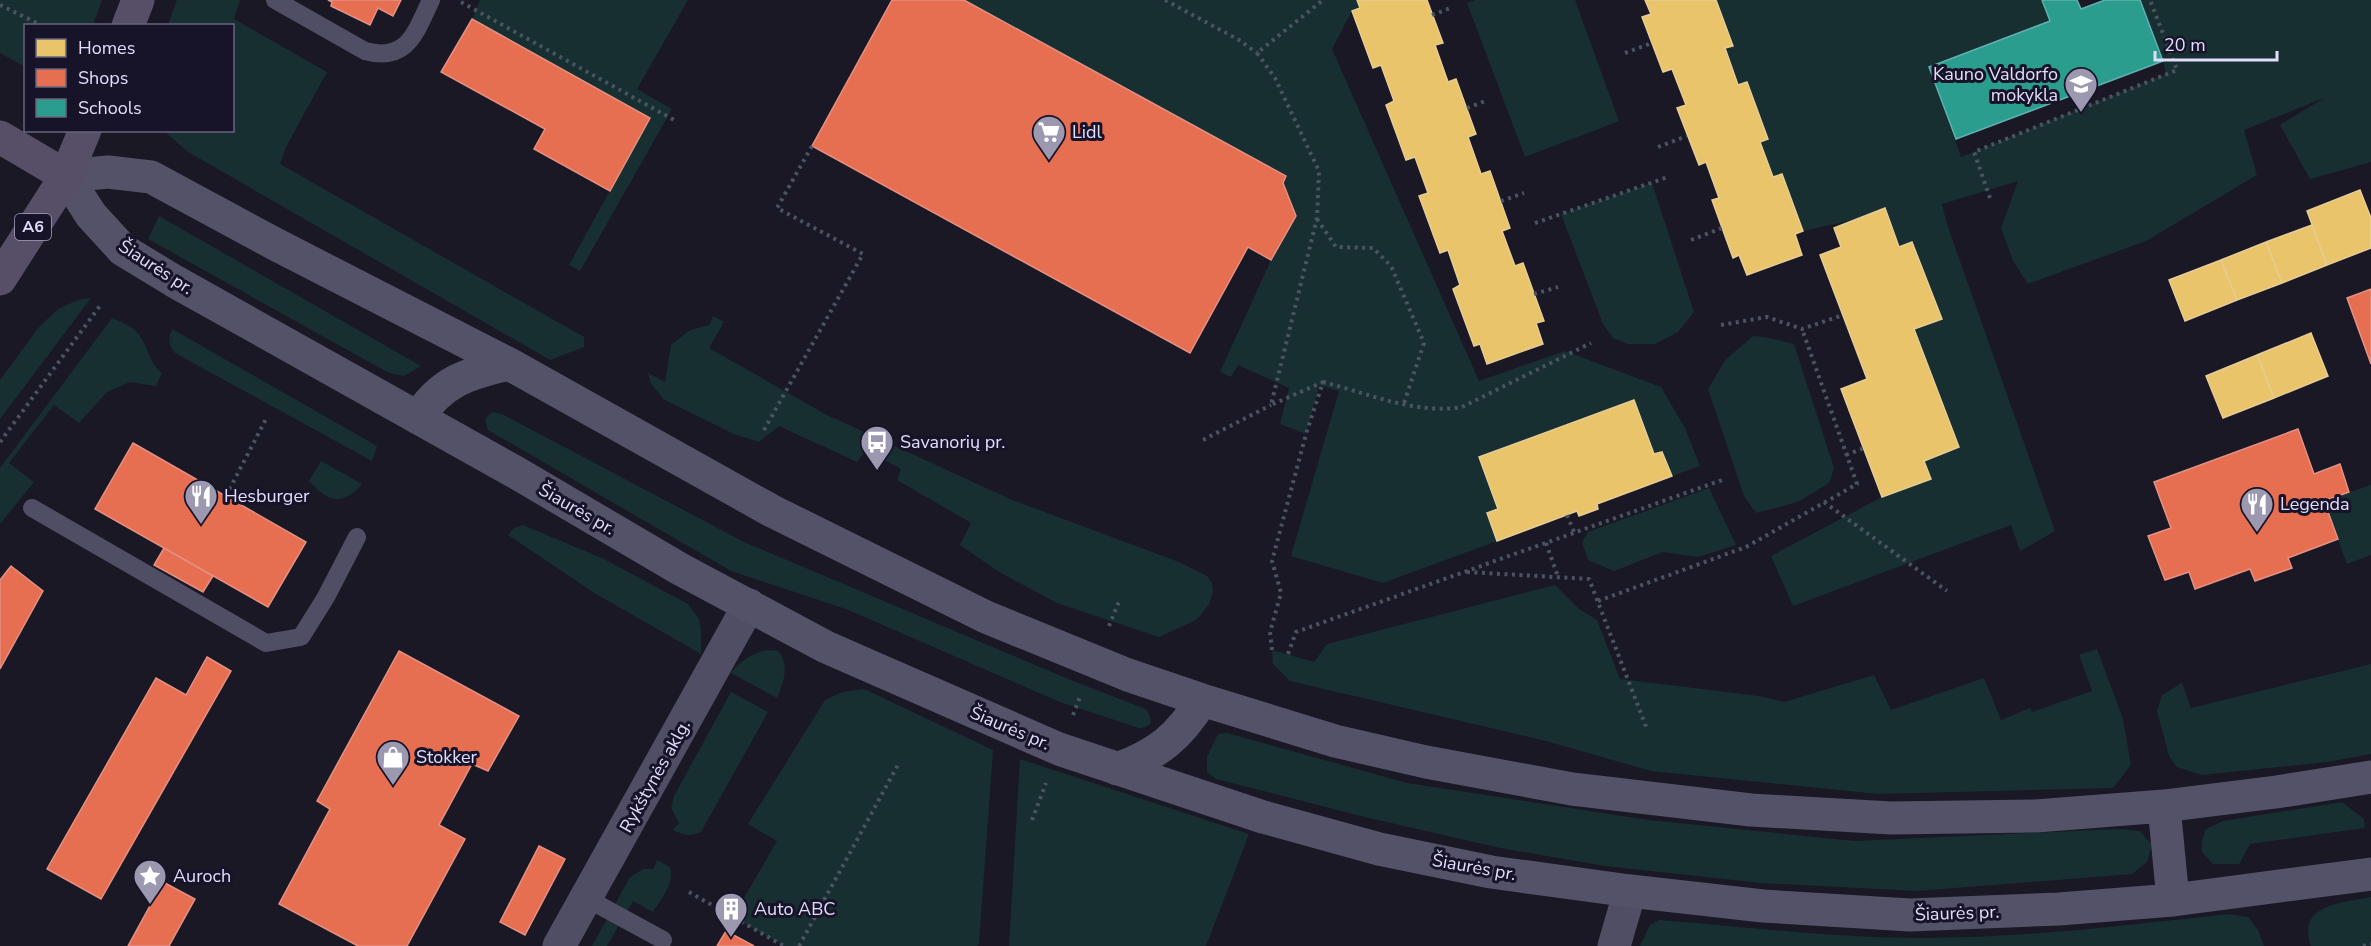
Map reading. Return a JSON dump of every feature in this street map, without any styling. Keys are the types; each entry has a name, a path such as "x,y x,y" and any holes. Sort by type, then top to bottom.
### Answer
{"main road":[{"path":"129,24 138,0"},
{"name":"A6","path":"0,279 66,176 84,132"},
{"path":"0,137 66,176 108,172 151,177 275,244 509,364 772,511 986,617 1094,662 1202,700 1335,741 1426,762 1572,789 1751,810 1891,818 2036,816 2164,806 2371,777"},
{"name":"Šiaurės pr.","path":"66,176 91,215 123,250 680,569 826,647 1059,749 1263,817 1379,849 1491,872 1763,906 1910,915 2059,909 2173,900 2371,874"},
{"path":"418,417 428,400 446,386 473,372 509,364"},
{"path":"1117,769 1144,759 1168,744 1190,720 1202,700"},
{"path":"2164,806 2173,900"}],"street":[{"name":"Rykštynės aklg.","path":"559,946 749,605"},
{"path":"1614,946 1630,891"}],"lane":[{"path":"275,0 365,51 379,54 396,50 410,42 431,0"},
{"path":"32,508 266,643 301,637 326,597 357,537"},
{"path":"586,898 663,940"}],"path":[{"path":"457,0 676,122"},
{"path":"1165,0 1239,40 1257,53 1275,78 1319,171 1317,218 1271,405"},
{"path":"1257,53 1323,0"},
{"path":"1990,198 1974,152 2177,70 2150,0"},
{"path":"0,5 40,24"},
{"path":"1432,15 1453,7"},
{"path":"1625,53 1652,43"},
{"path":"1467,108 1488,100"},
{"path":"1658,147 1688,136"},
{"path":"764,430 863,254 777,208 812,146"},
{"path":"1536,224 1668,177"},
{"path":"1501,201 1524,192"},
{"path":"1317,218 1336,247 1373,248 1391,266 1424,343 1404,403"},
{"path":"1691,240 1722,228"},
{"path":"1534,294 1558,286"},
{"path":"0,442 102,303"},
{"path":"1721,325 1767,317 1802,329 1843,315"},
{"path":"1598,602 1746,547 1857,484 1802,329"},
{"path":"1203,440 1271,405 1323,382 1441,410 1462,407 1591,343"},
{"path":"1272,650 1270,632 1281,593 1272,561 1306,434 1323,382"},
{"path":"226,496 267,417"},
{"path":"1846,455 1864,448"},
{"path":"1288,654 1296,632 1722,480"},
{"path":"1824,502 1947,591"},
{"path":"1567,515 1574,532"},
{"path":"1546,543 1558,577"},
{"path":"1463,572 1589,579 1647,729"},
{"path":"1032,820 1120,599"},
{"path":"799,946 898,762"},
{"path":"689,892 784,946"},
{"path":"2363,946 2371,945"}],"green space":[{"path":"0,0 102,0 93,24 24,24 24,66 0,53"},
{"path":"177,0 240,0 234,19 327,72 286,147 280,164 584,337 584,347 550,360 188,152 165,132 234,132 234,24 168,24"},
{"path":"480,0 688,0 637,89 672,109 580,271 569,265 650,118 472,19"},
{"path":"964,0 1357,0 1360,8 1352,11 1332,49 1479,381 1565,351 1661,387 1685,428 1700,466 1672,476 1662,452 1654,454 1634,400 1479,457 1498,509 1487,514 1497,541 1383,583 1291,556 1339,391 1319,385 1306,434 1280,424 1289,388 1238,365 1231,377 1220,372 1271,260 1295,216 1283,183 1286,176"},
{"path":"1475,0 1575,0 1619,121 1525,157 1467,3"},
{"path":"1716,0 2042,0 2050,21 1929,67 1961,157 2166,74 2140,0 2371,0 2371,162 2310,179 2280,125 2324,98 2244,130 2257,175 2146,241 2028,284 2013,261 2001,228 2018,181 1942,204 1947,224 2055,531 2020,551 2011,525 1793,606 1771,556 1882,497 1930,479 1924,461 1959,447 1914,329 1942,319 1913,242 1899,247 1884,208 1853,220 1803,231 1782,174 1773,177 1760,142 1768,138 1747,82 1738,85 1725,48 1733,45"},
{"path":"1652,183 1694,312 1678,332 1655,344 1628,344 1613,338 1603,324 1561,214"},
{"path":"159,216 421,366 404,376 389,373 148,239"},
{"path":"91,298 0,419 0,380 39,327 58,309 78,300"},
{"path":"713,316 724,322 709,348 825,414 1010,499 1179,562 1207,576 1212,583 1213,592 1209,604 1196,620 1159,637 1057,603 999,572 960,545 971,523 897,480 901,469 866,450 857,462 779,426 759,442 734,434 663,399 651,383 648,373 665,382 671,345 690,330 709,325"},
{"path":"112,318 131,327 140,336 154,365 162,373 156,386 130,382 107,392 79,423 54,405 9,463 34,482 0,524 0,468"},
{"path":"172,329 377,446 372,461 175,353 169,342"},
{"path":"1753,336 1794,344 1834,468 1829,483 1798,502 1756,513 1744,496 1708,389 1726,359"},
{"path":"492,412 502,414 744,542 1073,681 1146,709 1151,723 1139,728 1060,702 846,609 731,571 488,430 485,419"},
{"path":"321,461 362,484 341,499 322,494 309,481"},
{"path":"2371,485 2371,555 2347,564 2324,501"},
{"path":"1709,488 1736,545 1698,557 1663,552 1614,571 1588,560 1582,542 1588,532"},
{"path":"523,525 604,559 688,604 699,619 701,654 596,594 508,535 514,528"},
{"path":"1555,585 1579,609 1597,620 1620,679 1759,696 1784,702 1874,675 1891,710 1984,678 2001,720 2030,708 2032,712 2092,691 2079,655 2097,649 2123,719 2131,765 2113,788 1878,794 1651,771 1546,741 1290,681 1273,664 1272,650 1314,662 1327,644"},
{"path":"767,650 778,651 784,662 784,680 777,698 731,673 747,658"},
{"path":"2371,664 2371,754 2327,762 2202,775 2177,767 2169,756 2157,711 2162,695 2182,683 2191,708"},
{"path":"864,689 993,750 979,944 977,946 784,946 733,917 777,841 748,824 825,700 842,692"},
{"path":"731,692 768,712 701,832 690,835 680,833 673,830 679,823 671,808 674,796"},
{"path":"1227,733 1407,783 1649,820 1855,841 2118,829 2140,831 2152,845 2147,862 2132,874 1917,891 1761,883 1605,866 1500,848 1216,779 1207,772 1207,757 1218,734"},
{"path":"1020,759 1249,834 1206,946 1009,946"},
{"path":"2342,802 2364,819 2365,828 2250,844 2239,864 2213,864 2202,852 2202,840 2206,829 2223,821"},
{"path":"657,860 670,867 671,879 653,912 633,901 607,946 592,946 630,877 643,869 653,869"},
{"path":"2371,897 2371,946 2311,946 2308,932 2310,921 2316,914 2335,904"},
{"path":"2228,914 2248,917 2258,930 2264,946 1640,946 1650,925 1659,920 1824,934 1923,938 2038,933"}],"building: Homes":[{"path":"1357,0 1427,0 1443,43 1435,45 1448,82 1456,79 1476,134 1468,137 1481,174 1490,171 1510,228 1502,231 1515,266 1523,263 1544,321 1536,323 1543,344 1487,364 1480,344 1474,346 1453,289 1460,285 1448,250 1440,253 1419,196 1428,193 1415,157 1406,160 1386,105 1394,101 1381,65 1373,68 1352,11 1360,8"},
{"path":"1645,0 1716,0 1733,46 1725,48 1738,85 1747,82 1768,139 1760,142 1773,177 1782,174 1803,231 1795,234 1802,255 1747,275 1739,255 1733,258 1712,200 1719,198 1706,162 1699,165 1677,108 1686,105 1672,69 1663,72 1642,17 1651,14"},
{"path":"2360,190 2371,218 2371,248 2327,265 2307,211"},
{"path":"1885,208 1899,247 1912,242 1942,319 1914,329 1959,447 1924,461 1931,479 1882,497 1841,389 1867,379 1820,255 1841,247 1834,228"},
{"path":"2312,225 2327,265 2282,283 2266,242"},
{"path":"2266,242 2282,283 2237,300 2221,260"},
{"path":"2221,260 2237,300 2185,321 2169,280"},
{"path":"2311,333 2328,376 2274,398 2257,355"},
{"path":"2257,355 2274,398 2223,418 2206,376"},
{"path":"1634,400 1654,454 1662,452 1672,476 1597,504 1598,509 1579,516 1577,511 1497,541 1487,513 1498,509 1479,457"}],"building: Shops":[{"path":"328,0 401,0 393,16 378,8 370,25 331,6 332,2"},
{"name":"Lidl","path":"892,0 964,0 1286,176 1283,183 1296,216 1271,260 1248,247 1190,353 812,146"},
{"path":"472,19 650,118 610,191 534,149 545,129 441,72"},
{"path":"2371,289 2371,364 2347,298"},
{"path":"2298,429 2314,474 2340,464 2349,492 2324,501 2338,539 2288,558 2292,568 2255,581 2250,569 2195,589 2189,572 2165,580 2148,536 2171,528 2154,482"},
{"name":"Hesburger","path":"133,443 306,542 268,607 95,509"},
{"path":"164,548 213,576 203,592 154,565"},
{"path":"11,566 43,591 0,669 0,580"},
{"name":"Stokker","path":"399,651 519,716 488,771 472,764 439,825 465,839 407,946 358,946 279,904 330,809 317,801"},
{"path":"207,657 231,671 101,899 47,869 156,678 186,695"},
{"path":"539,846 565,859 525,935 500,922"},
{"path":"163,882 195,899 169,946 128,946"},
{"name":"Auto ABC","path":"726,931 754,946 717,946"}],"building: Schools":[{"path":"2042,0 2077,0 2081,9 2105,0 2140,0 2163,61 1956,139 1929,67 2050,21"}],"place":[{"name":"Kauno Valdorfo mokykla","path":"2081,113"},
{"name":"Lidl","path":"1049,161"},
{"name":"Savanorių pr.","path":"877,471"},
{"name":"Hesburger","path":"201,525"},
{"name":"Legenda","path":"2257,533"},
{"name":"Stokker","path":"393,786"},
{"name":"Auroch","path":"150,905"},
{"name":"Auto ABC","path":"731,938"}]}
